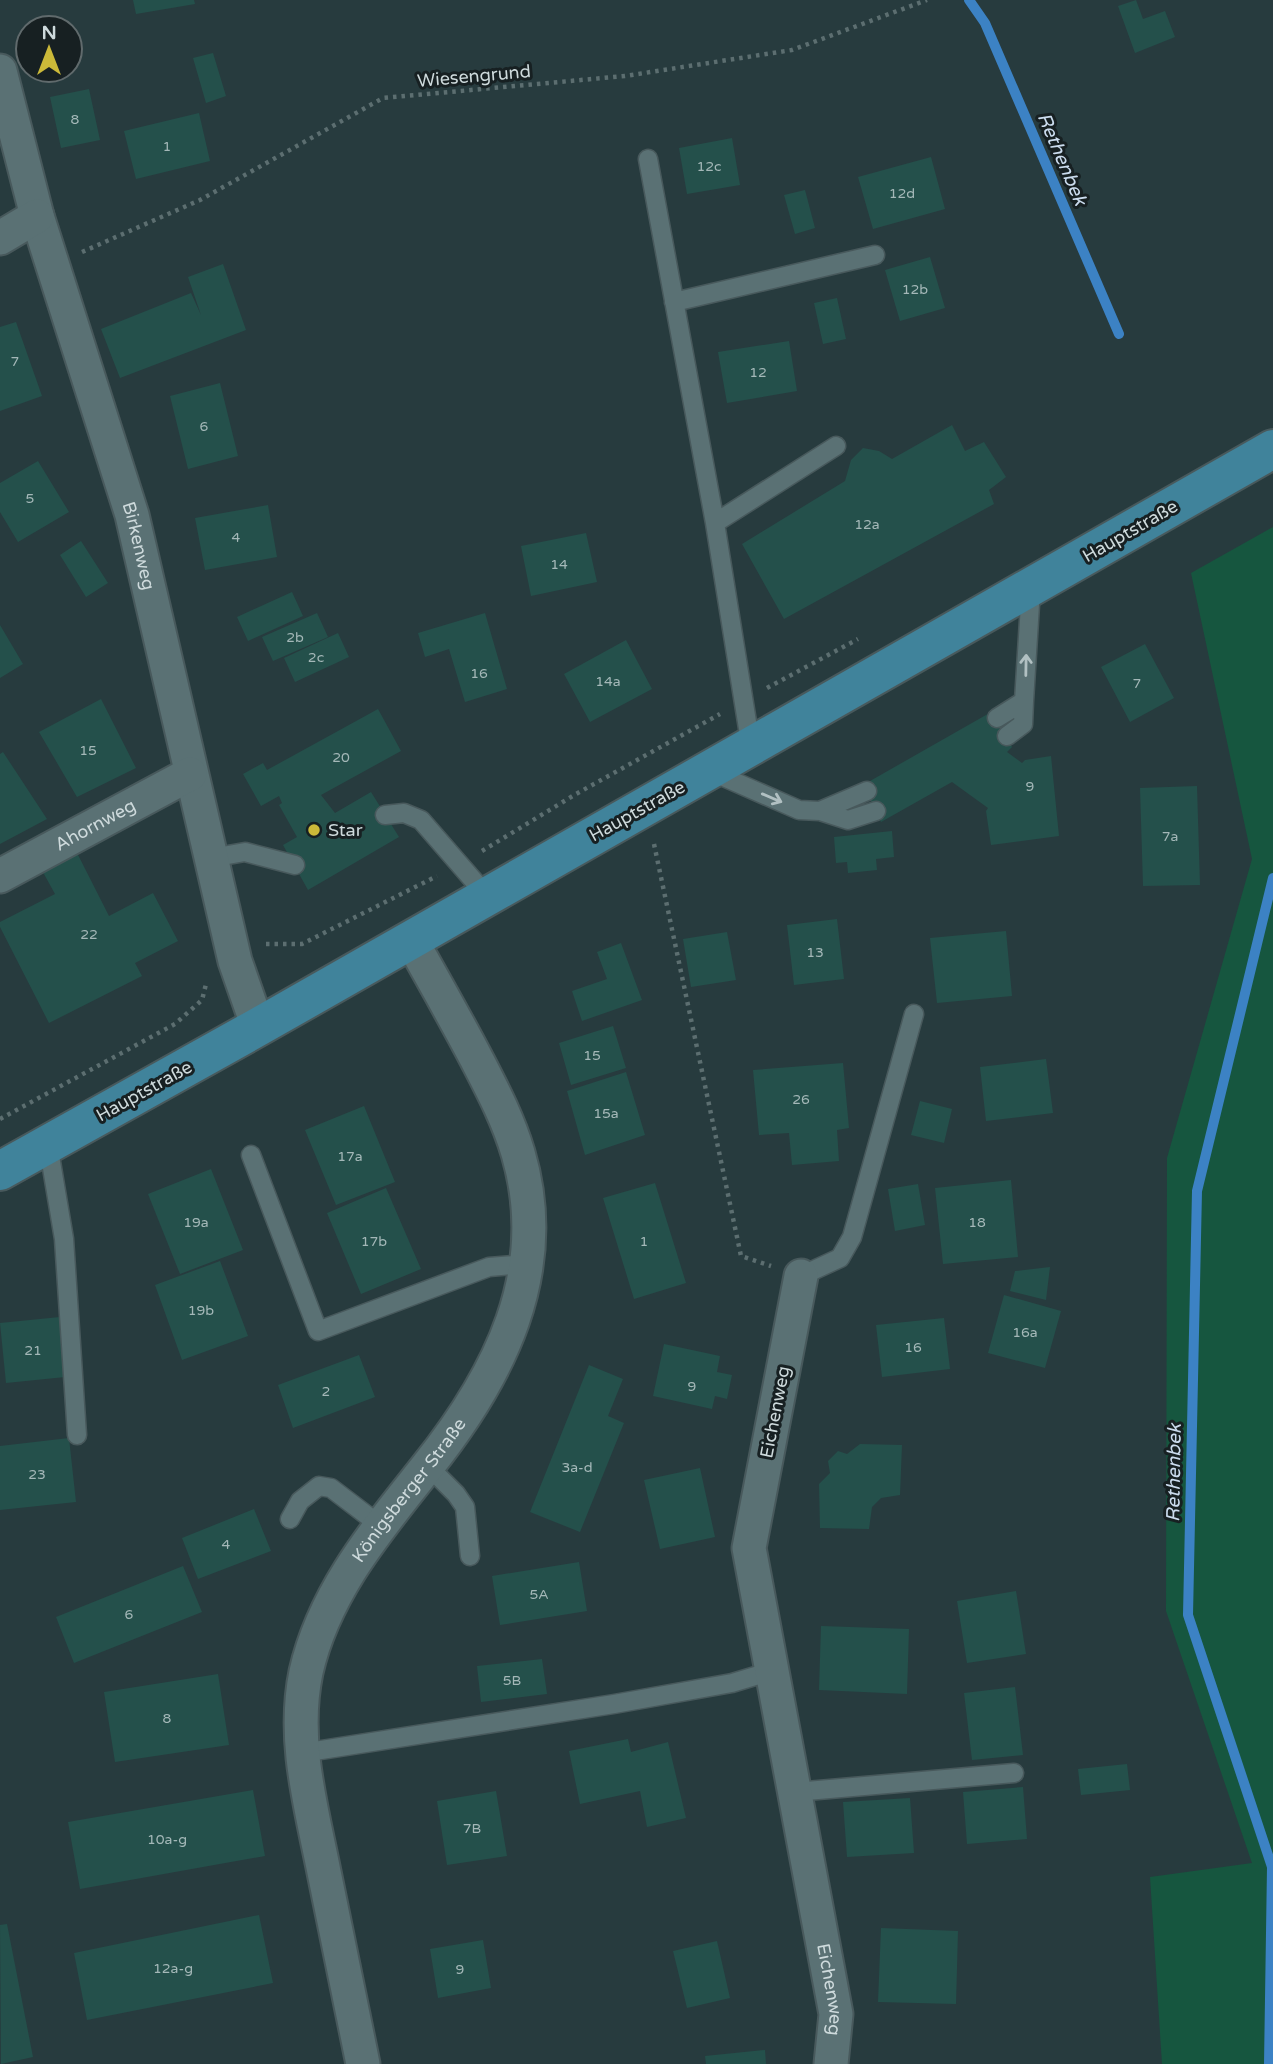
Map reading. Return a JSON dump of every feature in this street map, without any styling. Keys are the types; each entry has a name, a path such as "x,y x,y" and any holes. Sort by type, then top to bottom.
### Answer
{"main road":[{"name":"Hauptstraße","path":"0,1171 710,771 1273,449"}],"street":[{"name":"Birkenweg","path":"0,71 37,216 132,515 235,961 258,1027"},
{"path":"0,238 37,216"},
{"name":"Ahornweg","path":"0,876 190,774"},
{"name":"Königsberger Straße","path":"360,2064 306,1788 300,1718 303,1693 317,1636 340,1584 472,1405 501,1354 518,1306 527,1264 528,1202 524,1176 510,1128 443,995 411,940"},
{"name":"Eichenweg","path":"801,1276 749,1548 836,2014 831,2064"}],"lane":[{"path":"648,159 715,523 751,747"},
{"path":"674,302 875,255"},
{"path":"715,523 836,446"},
{"path":"1007,736 1023,724 1031,588"},
{"path":"997,718 1024,701"},
{"path":"710,771 799,810 820,811 848,820 876,811"},
{"path":"820,811 867,791"},
{"path":"385,815 404,813 421,820 487,896"},
{"path":"211,858 245,852 295,865"},
{"path":"801,1276 841,1258 852,1237 914,1014"},
{"path":"48,1144 64,1239 77,1435"},
{"path":"251,1155 318,1331 489,1267 527,1264"},
{"path":"428,1466 465,1507 470,1556"},
{"path":"290,1519 300,1501 318,1486 331,1488 381,1526"},
{"path":"302,1753 640,1700 732,1683 772,1671"},
{"path":"795,1793 1014,1773"}],"path":[{"name":"Wiesengrund","path":"52,265 200,200 383,98 625,76 792,50 927,0"},
{"path":"0,1119 176,1024 202,1000 209,973 266,943 302,943 460,864 576,794 862,637"},
{"path":"646,805 741,1256 801,1276"}],"green space":[{"path":"1273,527 1273,2064 1162,2064 1150,1877 1252,1863 1166,1611 1167,1158 1252,859 1191,573"}],"building":[{"path":"133,0 194,0 195,4 136,14"},
{"path":"1136,0 1143,19 1165,11 1175,37 1135,53 1118,6"},
{"path":"213,53 226,96 206,103 193,58"},
{"path":"89,89 100,140 61,148 50,97"},
{"path":"199,113 210,161 136,179 124,131"},
{"path":"732,138 740,185 687,194 679,148"},
{"path":"931,157 945,209 873,229 858,177"},
{"path":"805,190 815,228 795,234 784,195"},
{"path":"930,257 945,308 900,321 885,270"},
{"path":"223,264 246,330 120,378 101,329 191,293 201,315 188,277"},
{"path":"837,298 846,339 823,344 814,303"},
{"path":"16,322 42,396 0,411 0,327"},
{"path":"789,341 797,391 727,403 718,352"},
{"path":"220,383 238,456 188,469 170,396"},
{"path":"952,425 965,451 984,442 1006,477 989,490 994,504 784,619 742,544 845,481 851,460 863,448 879,451 892,459"},
{"path":"38,461 69,512 18,542 0,512 0,483"},
{"path":"268,505 277,557 205,570 195,518"},
{"path":"586,533 597,582 531,596 521,546"},
{"path":"81,541 108,583 86,597 60,555"},
{"path":"292,592 303,616 248,641 237,617"},
{"path":"317,613 328,637 273,661 262,637"},
{"path":"485,613 507,689 465,702 449,649 425,657 418,633"},
{"path":"0,625 23,664 0,678"},
{"path":"338,633 349,657 295,682 284,658"},
{"path":"626,640 652,689 590,722 564,674"},
{"path":"1145,644 1174,698 1130,722 1101,667"},
{"path":"101,699 136,768 77,797 39,732"},
{"path":"378,709 401,751 321,795 335,813 371,792 399,837 308,890 283,845 297,837 279,805 282,803 279,796 261,806 243,774 263,763 267,770"},
{"path":"993,711 1012,747 1007,752 1022,763 1025,760 1051,756 1059,836 991,845 986,811 988,808 952,782 881,822 863,785"},
{"path":"3,752 47,819 0,844 0,754"},
{"path":"1197,786 1200,885 1143,886 1140,788"},
{"path":"892,831 894,857 876,859 877,870 848,873 847,862 836,863 834,837"},
{"path":"74,847 109,916 153,893 178,941 135,963 142,976 49,1023 0,927 0,922 55,894 39,865"},
{"path":"837,919 844,979 794,985 787,925"},
{"path":"1006,931 1012,996 937,1003 930,938"},
{"path":"727,932 736,980 691,987 683,939"},
{"path":"621,943 642,1000 582,1021 572,991 607,979 597,952"},
{"path":"613,1026 626,1068 571,1085 559,1043"},
{"path":"1046,1059 1053,1113 986,1121 980,1067"},
{"path":"843,1063 849,1128 837,1130 839,1161 792,1165 789,1133 759,1135 753,1070"},
{"path":"626,1072 645,1135 585,1155 567,1091"},
{"path":"920,1101 952,1109 944,1143 911,1135"},
{"path":"364,1106 395,1182 336,1205 305,1130"},
{"path":"211,1169 243,1250 180,1274 148,1194"},
{"path":"1011,1180 1018,1257 943,1264 935,1188"},
{"path":"655,1183 686,1283 634,1299 603,1198"},
{"path":"918,1184 925,1225 895,1231 888,1189"},
{"path":"386,1188 421,1269 361,1294 327,1213"},
{"path":"220,1261 248,1336 182,1360 155,1285"},
{"path":"1050,1267 1046,1300 1010,1291 1015,1271"},
{"path":"1004,1295 1061,1311 1045,1368 988,1353"},
{"path":"60,1317 65,1377 6,1383 0,1323"},
{"path":"944,1318 950,1369 882,1377 876,1325"},
{"path":"664,1344 720,1356 717,1372 732,1375 727,1399 715,1396 712,1409 653,1396"},
{"path":"359,1355 375,1397 293,1428 278,1385"},
{"path":"589,1365 623,1379 608,1416 624,1423 580,1532 530,1512"},
{"path":"69,1438 76,1502 0,1510 0,1446"},
{"path":"860,1444 902,1445 900,1495 881,1498 872,1507 869,1529 820,1528 819,1484 830,1473 828,1461 838,1451 847,1454"},
{"path":"700,1468 715,1537 660,1549 644,1480"},
{"path":"254,1509 271,1551 198,1579 182,1538"},
{"path":"579,1562 587,1611 500,1625 492,1576"},
{"path":"183,1566 202,1612 74,1663 56,1617"},
{"path":"1016,1591 1026,1654 967,1663 957,1601"},
{"path":"821,1626 909,1629 907,1694 819,1690"},
{"path":"542,1659 547,1694 481,1702 477,1666"},
{"path":"218,1674 229,1745 115,1762 104,1692"},
{"path":"1015,1687 1023,1755 972,1760 964,1693"},
{"path":"628,1739 631,1752 668,1742 686,1818 647,1827 640,1791 580,1804 569,1751"},
{"path":"1127,1764 1130,1790 1081,1795 1078,1769"},
{"path":"1023,1787 1027,1839 967,1844 963,1792"},
{"path":"253,1790 265,1856 80,1889 68,1822"},
{"path":"496,1791 507,1856 447,1865 437,1801"},
{"path":"910,1798 914,1853 847,1857 843,1802"},
{"path":"259,1915 273,1983 87,2020 74,1953"},
{"path":"7,1924 33,2057 1,2064 0,1925"},
{"path":"881,1928 958,1931 956,2004 878,2002"},
{"path":"483,1940 491,1988 438,1998 430,1949"},
{"path":"717,1941 730,1998 687,2008 673,1951"},
{"path":"765,2050 766,2064 706,2064 705,2056"}],"waterway":[{"name":"Rethenbek","path":"969,0 985,23 1119,334"},
{"name":"Rethenbek","path":"1269,2064 1272,1867 1188,1615 1197,1191 1273,878"}],"place":[{"name":"Star","path":"314,830"}]}
